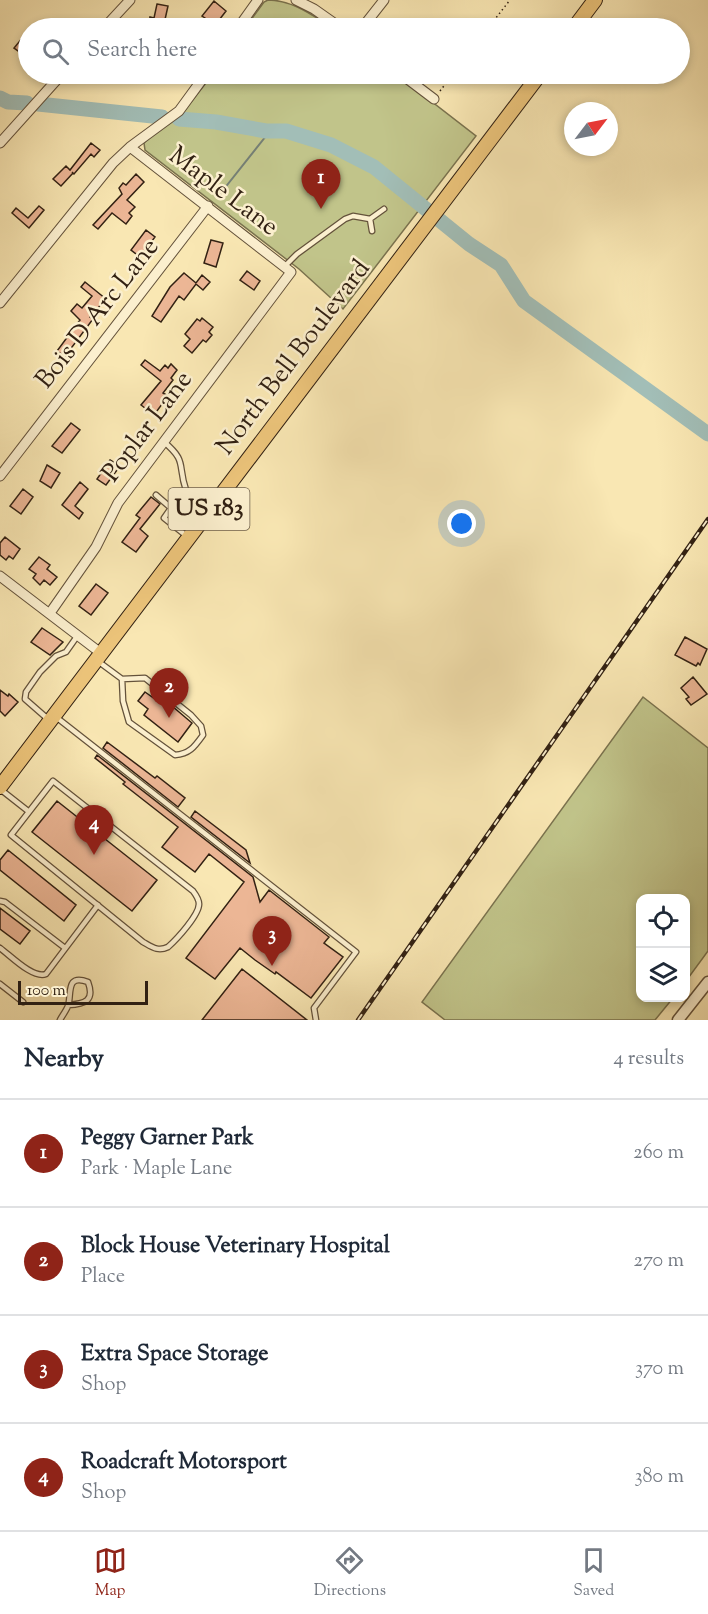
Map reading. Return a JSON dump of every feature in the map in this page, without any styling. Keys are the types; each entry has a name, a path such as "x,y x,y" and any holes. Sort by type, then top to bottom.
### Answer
{"main road":[{"path":"582,18 596,0"},
{"name":"North Bell Boulevard","path":"0,788 532,84"}],"street":[{"path":"113,18 130,0"},
{"path":"245,18 258,0"},
{"path":"296,0 327,18"},
{"path":"370,18 384,0"},
{"path":"0,143 53,84"},
{"path":"0,303 113,163 130,147 178,111 198,84"},
{"path":"414,84 434,99"},
{"name":"Maple Lane","path":"130,147 288,269"},
{"name":"Bois D Arc Lane","path":"0,476 208,206"},
{"name":"Poplar Lane","path":"50,614 96,547 118,503 288,269"},
{"path":"0,576 78,635 99,657"},
{"path":"678,1020 708,982"}],"lane":[{"path":"288,269 297,254 345,219 353,216 370,219 384,209"},
{"path":"370,219 372,231"},
{"path":"163,441 177,453 186,490 210,509"},
{"path":"156,495 171,508 164,518 188,537"},
{"path":"78,635 66,652 56,656 40,672 26,692 25,699 357,952 314,1008 316,1020"},
{"path":"99,657 122,679 123,701 129,722 175,755 184,754 194,748 203,735 201,726 191,715 145,678 122,679"},
{"path":"53,781 194,891 200,902 196,914 173,942 162,950 143,942 11,835 28,811 53,781"},
{"path":"0,788 28,811"},
{"path":"0,901 5,902 65,948"},
{"path":"0,948 33,973 42,976 46,974 98,905"},
{"path":"60,1020 68,1005 69,987 74,981 81,979 88,982 91,991 89,999 82,1004 68,1005"},
{"path":"0,984 23,1002"}],"path":[{"path":"496,18 510,0"},
{"path":"434,99 445,84"}],"green space":[{"path":"268,0 286,3 317,18 252,18"},
{"path":"205,84 409,84 476,136 343,309 299,269 145,150 144,143 148,139 181,115"},
{"path":"643,697 708,748 708,951 690,976 690,894 636,894 636,1002 670,1002 655,1020 445,1020 422,1002"}],"building":[{"path":"214,1 226,11 221,18 202,16"},
{"path":"157,4 168,6 165,18 154,18"},
{"path":"91,143 100,150 94,157 91,154 61,186 53,179 66,166 70,170"},
{"path":"136,174 144,182 127,200 135,207 129,213 132,216 126,224 112,213 98,229 93,225 122,194 119,188 123,183 126,185"},
{"path":"39,206 44,210 29,228 12,213 16,208 28,218"},
{"path":"146,230 155,237 140,257 131,250"},
{"path":"211,240 223,243 216,267 204,263"},
{"path":"247,271 260,281 254,290 240,280"},
{"path":"184,273 196,283 202,275 210,282 203,290 196,284 184,300 179,296 161,322 152,316 170,287"},
{"path":"85,282 106,299 90,317 93,319 69,351 74,354 70,360 57,351 80,320 71,311 77,304 82,308 92,296 81,287"},
{"path":"202,318 213,327 209,332 212,335 206,342 203,340 192,353 184,346 190,339 185,334 197,319 200,321"},
{"path":"145,360 160,371 165,365 168,368 171,364 177,370 163,393 168,396 154,415 141,405 161,381 141,365"},
{"path":"71,423 80,430 62,453 52,446"},
{"path":"110,460 120,466 106,485 97,479"},
{"path":"47,465 60,473 51,488 40,481"},
{"path":"80,482 88,489 75,506 83,513 79,519 62,505"},
{"path":"23,489 33,497 21,514 10,506"},
{"path":"151,497 160,504 140,529 148,536 136,552 122,542 140,518 136,515"},
{"path":"5,537 20,549 13,559 9,556 6,560 0,555 0,543"},
{"path":"39,557 50,565 47,569 57,577 50,585 44,580 40,585 33,578 36,574 29,569"},
{"path":"96,584 108,593 91,615 79,606"},
{"path":"42,628 63,642 50,655 31,642"},
{"path":"685,637 707,649 700,665 698,663 696,666 675,655"},
{"path":"693,677 707,694 691,705 686,699 689,697 681,688"},
{"path":"0,690 18,702 5,716 0,711"},
{"path":"145,692 155,699 159,695 192,723 178,742 144,715 148,709 138,701"},
{"path":"107,742 185,798 178,807 103,748"},
{"path":"97,755 253,877 260,902 269,890 329,937 324,943 343,957 311,998 240,948 215,979 186,958 244,882 209,854 195,872 162,847 178,827 123,784 125,782 95,758"},
{"path":"57,801 157,880 132,911 32,832"},
{"path":"195,811 246,850 250,863 191,817"},
{"path":"8,850 76,905 64,921 0,870 0,860"},
{"path":"0,908 30,931 20,944 0,929"},
{"path":"242,969 307,1020 202,1020"}],"waterway":[{"path":"0,98 8,102 27,103"},
{"path":"38,104 162,117"},
{"path":"179,119 216,122 266,131 286,131 331,145 374,167 469,244 501,265 524,301 708,434"},
{"path":"220,194 270,131"}],"railway":[{"path":"358,1020 708,519"}],"place":[{"name":"Peggy Garner Park","path":"321,209"},
{"name":"Block House Veterinary Hospital","path":"169,718"},
{"name":"Roadcraft Motorsport","path":"94,855"},
{"name":"Extra Space Storage","path":"272,966"}]}
